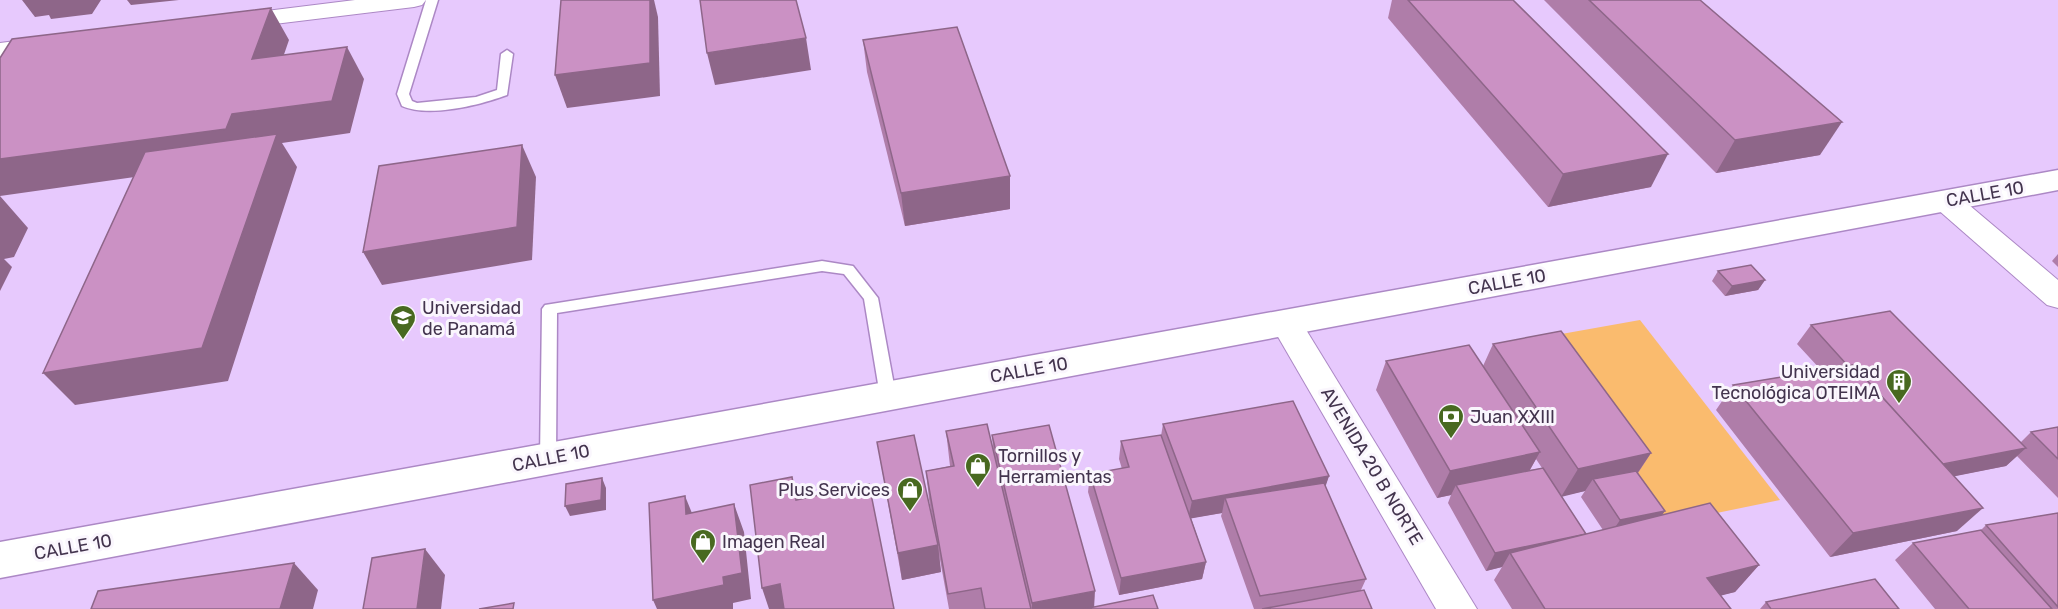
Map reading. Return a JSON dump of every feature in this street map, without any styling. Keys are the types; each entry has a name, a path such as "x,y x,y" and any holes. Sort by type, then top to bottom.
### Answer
{"main road":[{"name":"CALLE 10","path":"0,560 2058,180"}],"street":[{"path":"213,24 414,0"},
{"path":"0,50 71,41"},
{"path":"1946,201 2058,297"},
{"name":"AVENIDA 20 B NORTE","path":"1286,323 1457,609"}],"lane":[{"path":"432,0 403,94 405,103 415,107 492,98 503,92 507,54"},
{"path":"548,459 550,309 822,266 848,270 871,298 888,396"}],"shaded area":[{"path":"1640,320 1780,500 1668,523 1539,338"}],"building":[{"path":"561,0 650,0 650,63 555,75"},
{"path":"700,0 796,0 806,38 707,53"},
{"path":"1408,0 1513,0 1668,154 1563,174"},
{"path":"1589,0 1700,0 1842,122 1735,140"},
{"path":"271,8 252,59 347,47 332,101 232,114 226,129 0,159 0,58 12,39"},
{"path":"957,27 1010,176 901,193 863,40"},
{"path":"277,134 202,348 43,373 145,152"},
{"path":"522,145 517,227 363,252 379,166"},
{"path":"1751,265 1765,280 1732,286 1718,271"},
{"path":"1890,311 2026,448 1943,464 1853,365 1848,366 1811,325"},
{"path":"1561,331 1651,453 1578,469 1493,344"},
{"path":"1469,345 1540,452 1450,471 1386,361"},
{"path":"1853,365 1983,508 1853,533 1733,385"},
{"path":"1293,401 1329,476 1192,501 1163,424"},
{"path":"987,424 1031,609 985,609 981,588 948,594 926,471 954,466 946,431"},
{"path":"1049,425 1095,591 1032,603 992,435"},
{"path":"2058,427 2058,459 2031,432"},
{"path":"914,435 938,545 898,553 877,442"},
{"path":"1161,435 1206,562 1121,578 1090,474 1129,467 1121,441"},
{"path":"1543,468 1586,534 1495,553 1456,485"},
{"path":"1636,471 1665,511 1620,520 1593,479"},
{"path":"792,477 796,500 869,484 894,609 784,609 780,584 762,588 750,485"},
{"path":"602,478 601,500 565,506 566,484"},
{"path":"1324,483 1366,579 1260,596 1225,498"},
{"path":"685,496 686,514 734,504 742,573 723,577 724,585 653,600 649,503"},
{"path":"1710,503 1759,565 1707,578 1731,609 1545,609 1510,553"},
{"path":"2058,513 2058,607 1986,525"},
{"path":"1981,530 2052,609 1969,609 1913,543"},
{"path":"425,549 417,609 363,609 372,558"},
{"path":"294,563 280,609 91,609 98,591"},
{"path":"1875,579 1899,609 1771,609 1766,602"},
{"path":"1364,590 1372,609 1262,609"},
{"path":"1153,595 1158,609 1084,609"},
{"path":"514,603 513,609 479,609"}],"place":[{"name":"Universidad de Panamá","path":"403,341"},
{"name":"Universidad Tecnológica OTEIMA","path":"1899,405"},
{"name":"Juan XXIII","path":"1451,440"},
{"name":"Tornillos y Herramientas","path":"978,489"},
{"name":"Plus Services","path":"910,513"},
{"name":"Imagen Real","path":"703,565"}]}
